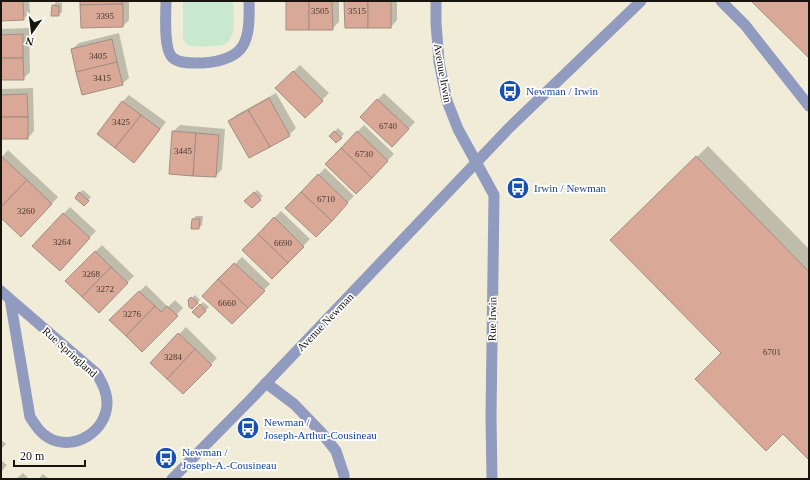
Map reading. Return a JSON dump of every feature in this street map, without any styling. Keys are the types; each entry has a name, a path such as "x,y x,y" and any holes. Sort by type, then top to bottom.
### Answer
{"street":[{"path":"166,1 168,50 172,58 182,62 192,63 215,62 229,58 241,49 246,39 250,21 249,1"},
{"name":"Avenue Irwin","path":"436,1 439,62 447,101 458,129 476,163"},
{"name":"Avenue Newman","path":"172,479 266,383 509,128 641,1"},
{"path":"721,1 745,25 809,106"},
{"name":"Rue Irwin","path":"476,163 494,195 491,418 492,479"},
{"name":"Rue Springland","path":"1,291 97,374 105,389 107,403 106,414 101,424 91,435 76,442 58,442 40,431 30,418 10,299"},
{"path":"266,383 287,399 321,432 336,451 344,479"}],"green space":[{"path":"183,1 233,1 234,26 231,38 228,42 223,45 212,46 192,46 186,43 183,39"}],"building":[{"path":"1,1 23,1 24,20 1,21"},
{"path":"80,1 122,1 123,4 80,5"},
{"path":"286,1 309,1 309,30 286,30"},
{"path":"309,1 332,1 333,30 309,30"},
{"path":"344,1 368,1 368,28 345,28"},
{"path":"368,1 391,1 391,28 368,28"},
{"path":"751,1 809,1 809,58"},
{"path":"123,4 123,27 81,28 80,5"},
{"path":"52,5 59,6 59,16 51,16"},
{"path":"23,34 23,58 1,58 1,35"},
{"path":"112,39 117,62 76,72 71,49"},
{"path":"1,58 23,58 24,80 1,80"},
{"path":"117,62 123,85 82,95 76,72"},
{"path":"293,71 323,101 305,118 275,88"},
{"path":"27,94 28,117 1,117 1,95"},
{"path":"269,98 290,136 270,147 248,110"},
{"path":"377,99 409,129 392,147 360,117"},
{"path":"122,101 141,115 115,148 97,134"},
{"path":"248,110 270,147 249,158 228,121"},
{"path":"141,115 160,129 134,163 115,148"},
{"path":"1,117 28,117 28,139 1,139"},
{"path":"172,131 196,133 193,176 169,174"},
{"path":"334,131 342,138 336,143 329,136"},
{"path":"357,131 388,161 372,178 341,148"},
{"path":"196,133 219,135 216,177 193,176"},
{"path":"341,148 372,178 356,194 325,164"},
{"path":"1,156 27,180 1,207"},
{"path":"696,156 809,272 809,460 783,434 766,451 695,379 721,353 610,240"},
{"path":"318,174 348,203 332,221 301,192"},
{"path":"27,180 52,204 21,237 1,218 1,207"},
{"path":"79,192 89,201 84,206 75,198"},
{"path":"254,192 261,200 252,208 244,201"},
{"path":"301,192 332,221 316,237 285,208"},
{"path":"63,213 90,238 60,271 32,246"},
{"path":"274,217 304,247 288,263 258,234"},
{"path":"192,219 200,219 199,229 191,229"},
{"path":"258,234 288,263 272,279 242,250"},
{"path":"95,251 111,267 82,297 65,281"},
{"path":"234,263 265,291 248,308 218,279"},
{"path":"111,267 128,283 99,313 82,297"},
{"path":"218,279 248,308 232,324 202,296"},
{"path":"139,291 155,306 126,336 109,320"},
{"path":"191,297 198,303 192,309 189,307 188,300"},
{"path":"200,304 206,311 199,318 192,312"},
{"path":"155,306 161,312 167,306 178,316 142,352 126,336"},
{"path":"178,333 195,349 167,379 150,363"},
{"path":"195,349 212,365 183,394 167,379"}],"place":[{"name":"Newman / Irwin","path":"510,91"},
{"name":"Irwin / Newman","path":"518,188"},
{"name":"Newman / Joseph-Arthur-Cousineau","path":"248,428"},
{"name":"Newman / Joseph-A.-Cousineau","path":"166,458"}]}
